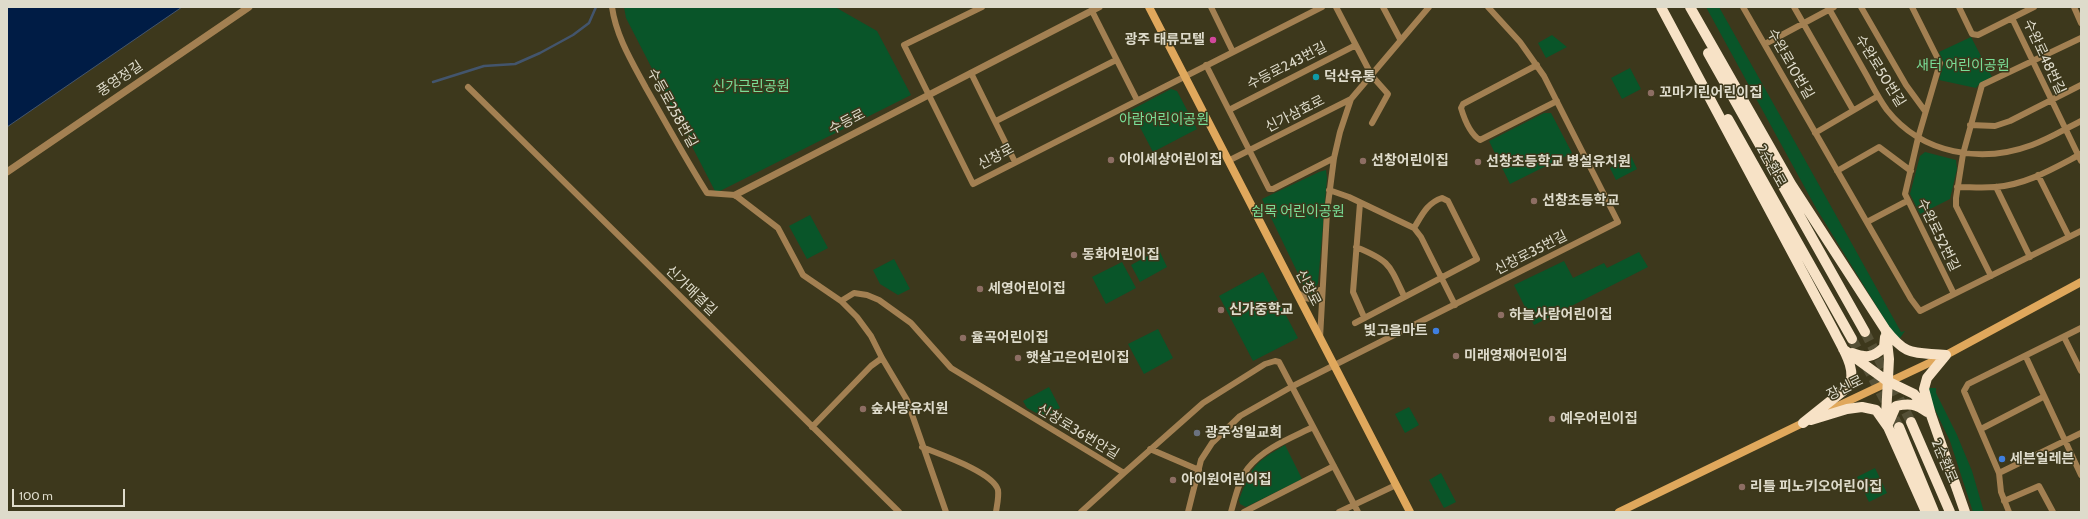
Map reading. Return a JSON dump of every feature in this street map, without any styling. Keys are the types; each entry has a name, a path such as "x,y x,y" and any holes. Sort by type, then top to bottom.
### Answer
{"highway":[{"path":"1661,7 1843,349 1851,369 1852,382 1839,395 1803,423"},
{"name":"2순환로","path":"1665,7 1852,339"},
{"name":"2순환로","path":"1683,7 1865,332"},
{"path":"1690,7 1791,184 1885,329 1898,345 1908,351 1946,355"},
{"path":"1843,349 1864,357 1876,355 1884,347 1885,329"},
{"path":"1885,329 1889,346 1886,416 1888,428"},
{"path":"1843,349 1887,381 1914,394 1931,415"},
{"path":"1946,355 1927,378 1924,385 1931,415 1965,512"},
{"path":"1888,428 1891,414 1896,406 1907,403 1914,404 1931,415"},
{"path":"1803,423 1847,409 1868,407 1876,410 1888,428 1926,512"},
{"name":"2순환로","path":"1911,422 1950,512"},
{"name":"2순환로","path":"1899,427 1934,512"}],"main road":[{"name":"신창로","path":"1149,7 1410,512"},
{"name":"장신로","path":"1619,512 1887,381 1946,355 2081,282"}],"street":[{"name":"풍영정길","path":"7,172 249,7"},
{"name":"수등로258번길","path":"612,7 614,20 628,54 679,148 707,193 735,195"},
{"path":"929,96 904,45 982,7"},
{"name":"수등로","path":"735,195 1099,7"},
{"path":"1184,76 1322,7"},
{"path":"1336,7 1372,76 1388,94 1372,123"},
{"path":"1383,7 1400,39"},
{"name":"신가삼효로","path":"1228,161 1351,99 1372,76 1400,39 1428,7"},
{"name":"신창로35번길","path":"1188,512 1201,460 1212,443 1240,416 1293,386 1334,367 1618,222 1557,101 1537,65 1520,42 1488,7"},
{"name":"수완로10번길","path":"1742,7 1765,44 1910,299 1920,312"},
{"path":"1794,7 1853,110"},
{"name":"수완로50번길","path":"1861,7 1906,85 1925,110"},
{"name":"수완로50번길","path":"1912,7 1940,63 1918,138"},
{"name":"수완로48번길","path":"1959,7 1972,34 1978,35 2012,18 2065,129"},
{"path":"2012,18 2034,7"},
{"path":"2074,7 2081,23"},
{"path":"1213,8 1233,52"},
{"name":"수완로50번길","path":"1765,44 1830,8 1887,110 1918,138 1931,145 1963,154 1986,156 2008,152 2033,145 2081,121"},
{"path":"1092,10 1137,100"},
{"path":"1991,276 1956,206 1957,186 1963,154 1982,85 2081,38"},
{"name":"수등로243번길","path":"1229,110 1356,45"},
{"path":"996,121 1116,60"},
{"path":"1206,65 1267,186 1273,189 1334,158"},
{"path":"1537,65 1463,104 1461,108 1463,114 1475,137 1480,140 1557,101"},
{"path":"971,73 1015,162"},
{"name":"신창로","path":"929,96 974,184 1184,76"},
{"path":"1970,125 1995,126 2010,121 2081,85"},
{"name":"신가매결길","path":"468,87 898,512"},
{"path":"1815,133 1878,96"},
{"name":"신가삼효로","path":"1320,339 1329,190 1334,158 1351,99"},
{"path":"1957,186 1996,187 2038,176 2080,157 2065,129"},
{"name":"수완로52번길","path":"1918,138 1905,194 1907,201 1954,294"},
{"path":"1837,171 1879,147 1911,171"},
{"path":"2038,176 2069,238"},
{"path":"1996,187 2030,257"},
{"path":"1329,190 1414,228 1421,237 1455,305"},
{"path":"735,195 778,228 803,275 841,301 857,317 871,336 907,400 922,447 946,512"},
{"name":"신창로35번길","path":"1414,228 1426,208 1434,201 1442,198 1448,201 1477,259 1441,278"},
{"path":"1867,222 1907,201"},
{"path":"1360,203 1354,292 1364,317"},
{"name":"수완로52번길","path":"1920,312 2081,231"},
{"path":"1356,247 1385,261 1404,296"},
{"path":"1355,323 1404,296 1441,278"},
{"path":"1295,290 1306,299 1310,299 1318,296 1322,287"},
{"name":"신창로36번안길","path":"841,301 854,293 867,294 879,300 911,323 951,368 1124,473 1203,403 1271,362 1280,362 1293,386"},
{"path":"2009,512 2001,492 1999,473 1981,429 1964,394 1964,387 2081,328"},
{"path":"2064,337 2081,372"},
{"path":"2026,357 2043,397 2081,475"},
{"path":"812,427 871,366 882,358"},
{"path":"1293,386 1358,512"},
{"path":"1981,429 2043,397"},
{"path":"1231,512 1247,470 1256,460 1266,452 1313,427"},
{"path":"1999,473 2081,433"},
{"path":"922,447 979,471 995,485 998,491 996,512"},
{"path":"1150,449 1199,470"},
{"path":"1244,512 1334,466"},
{"path":"1081,512 1124,473"},
{"path":"1339,512 1396,484"},
{"path":"2004,501 2038,486 2053,512"}],"green space":[{"name":"신가근린공원","path":"624,7 835,7 877,31 911,95 716,193 626,18"},
{"path":"1706,7 1719,7 1901,332 1905,331 1898,341 1816,208"},
{"path":"1552,35 1567,47 1546,58 1538,43"},
{"name":"새터 어린이공원","path":"1971,37 1992,77 1980,83 1976,88 1939,80 1944,63 1939,52"},
{"path":"1630,68 1641,89 1622,99 1611,78"},
{"name":"아람어린이공원","path":"1171,89 1177,91 1197,129 1153,152 1131,110"},
{"path":"1544,113 1551,113 1572,153 1510,184 1489,141"},
{"path":"1925,152 1956,160 1957,169 1950,199 1920,214 1910,194 1920,156"},
{"path":"1630,154 1637,169 1616,180 1610,168 1621,162 1621,159"},
{"name":"쉼목 어린이공원","path":"1326,170 1327,178 1318,283 1312,294 1305,288 1262,199"},
{"path":"810,215 828,248 807,259 789,226"},
{"path":"1159,250 1167,267 1140,282 1131,265"},
{"path":"1639,252 1648,267 1534,325 1514,285 1564,261 1573,278 1604,263 1607,268"},
{"path":"894,259 910,289 898,295 880,284 873,270"},
{"path":"1122,262 1136,288 1106,304 1092,277"},
{"path":"1263,272 1298,338 1253,361 1219,296"},
{"path":"1158,329 1173,358 1144,374 1128,344"},
{"path":"1049,387 1060,408 1044,417 1027,408 1023,401"},
{"path":"1929,388 1936,388 1936,393 1957,435 1972,471 1984,512 1973,512 1950,441 1927,393"},
{"path":"1409,407 1419,425 1405,433 1395,414"},
{"path":"1285,445 1302,479 1246,507 1240,504 1239,500 1243,489 1255,466 1267,456"},
{"path":"1875,468 1887,493 1869,502 1857,477"},
{"path":"1441,473 1456,502 1444,508 1429,480"}],"water":[{"path":"7,7 182,7 7,127"}],"waterway":[{"path":"433,82 484,66 515,64 540,53 573,35 589,23 596,7"}],"tunnel":[{"path":"1865,332 1911,422"},
{"path":"1852,339 1899,427"}],"place":[{"name":"광주 태류모텔","path":"1213,40"},
{"name":"덕산유통","path":"1316,77"},
{"name":"꼬마기린어린이집","path":"1651,93"},
{"name":"아이세상어린이집","path":"1111,160"},
{"name":"선창어린이집","path":"1363,161"},
{"name":"선창초등학교 병설유치원","path":"1478,162"},
{"name":"선창초등학교","path":"1534,201"},
{"name":"동화어린이집","path":"1074,255"},
{"name":"세영어린이집","path":"980,289"},
{"name":"신가중학교","path":"1221,310"},
{"name":"하늘사람어린이집","path":"1501,315"},
{"name":"빛고을마트","path":"1436,331"},
{"name":"율곡어린이집","path":"963,338"},
{"name":"미래영재어린이집","path":"1456,356"},
{"name":"햇살고은어린이집","path":"1018,358"},
{"name":"숲사랑유치원","path":"863,409"},
{"name":"예우어린이집","path":"1552,419"},
{"name":"광주성일교회","path":"1197,433"},
{"name":"세븐일레븐","path":"2002,459"},
{"name":"아이원어린이집","path":"1173,480"},
{"name":"리틀 피노키오어린이집","path":"1742,487"}]}
